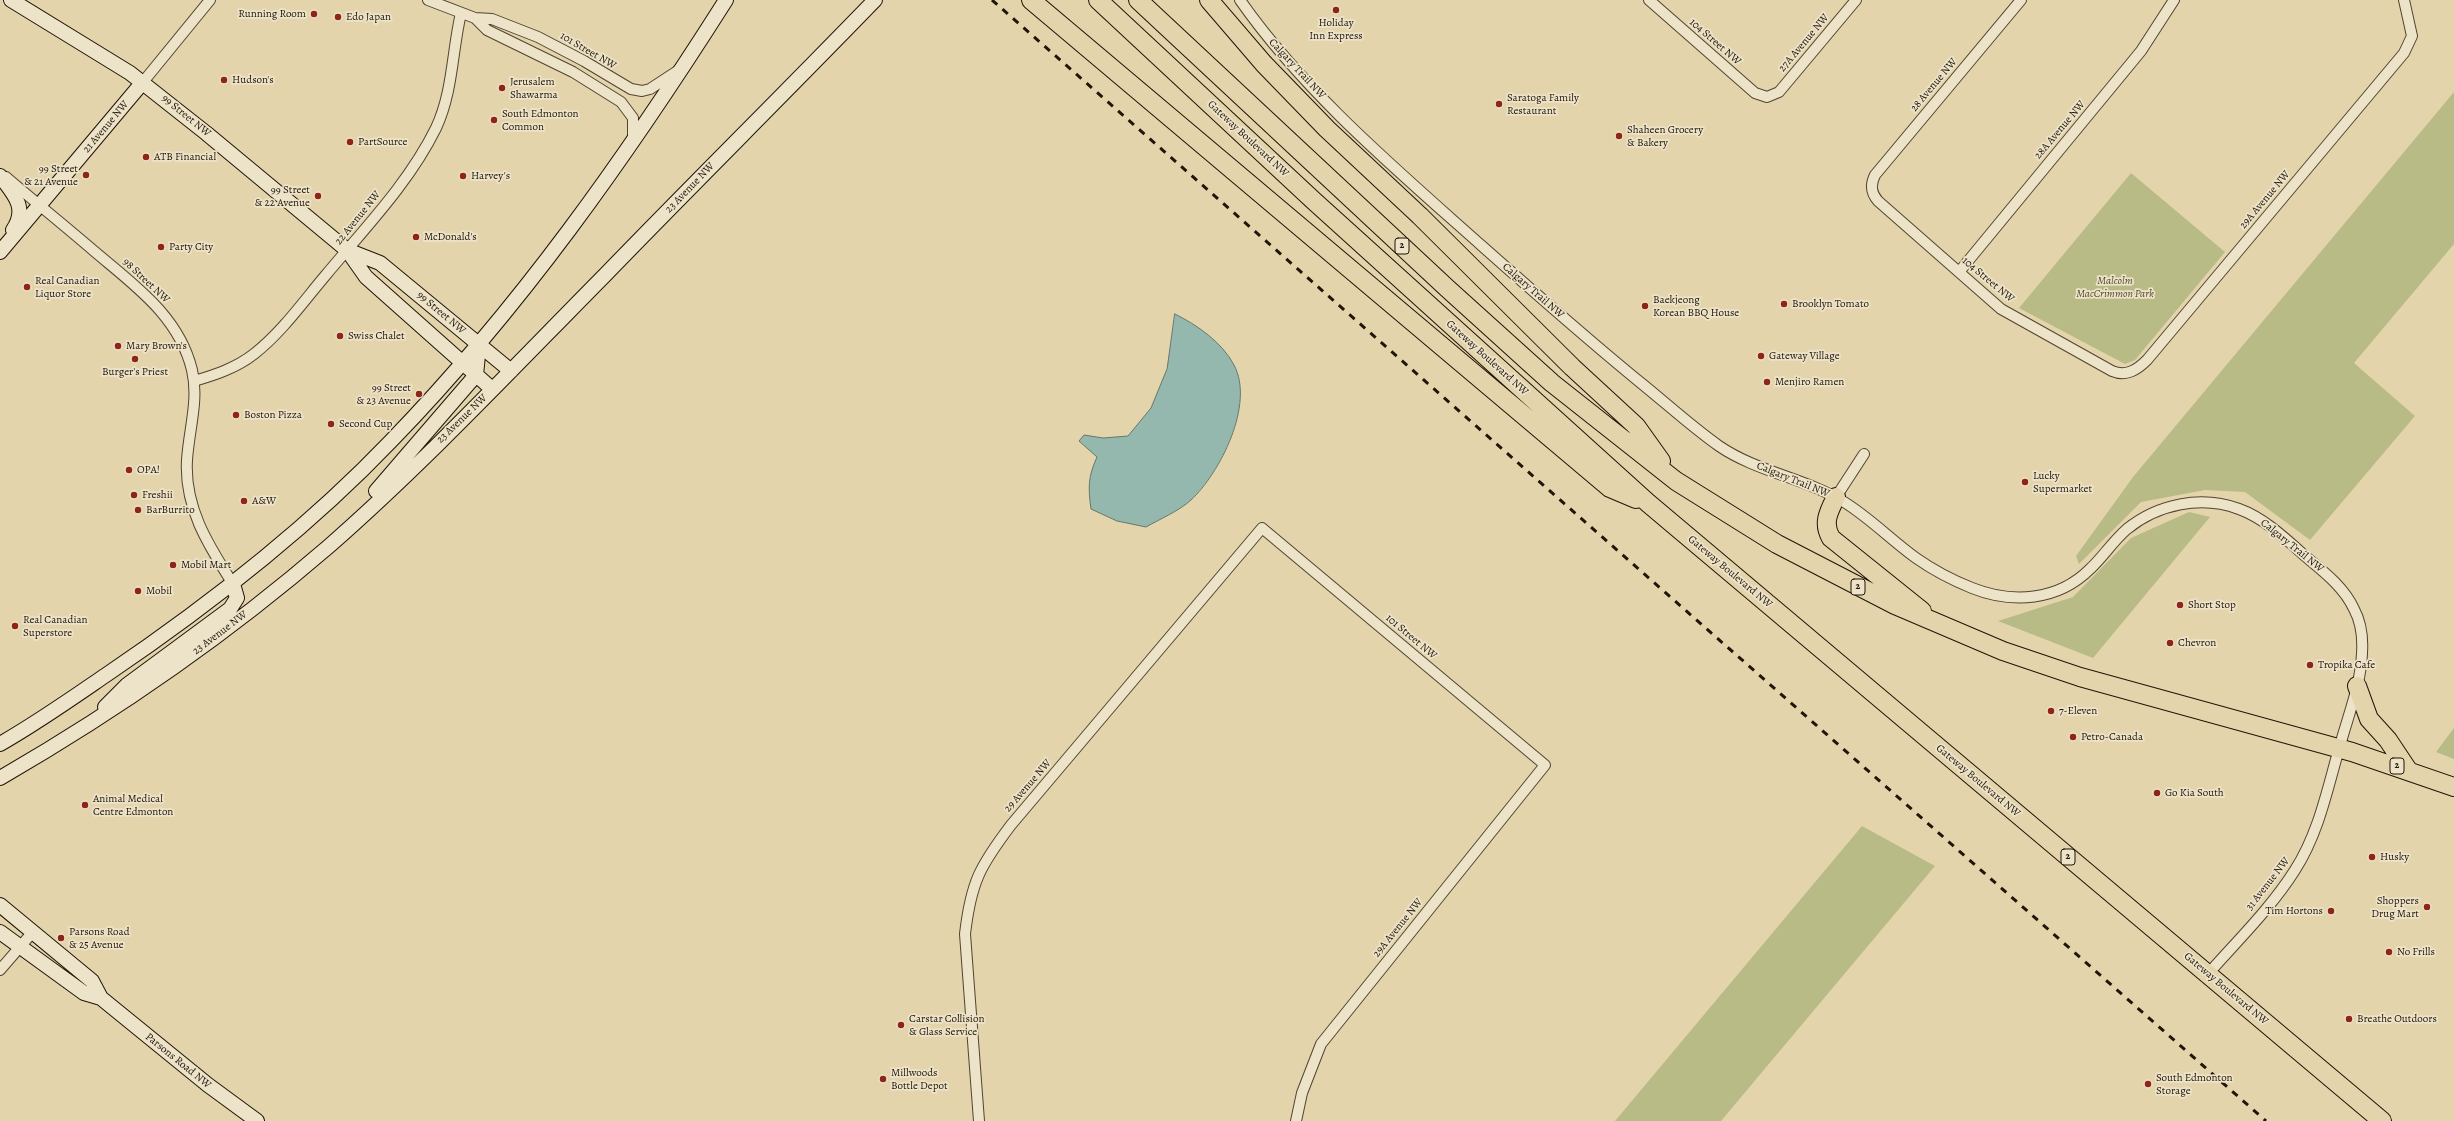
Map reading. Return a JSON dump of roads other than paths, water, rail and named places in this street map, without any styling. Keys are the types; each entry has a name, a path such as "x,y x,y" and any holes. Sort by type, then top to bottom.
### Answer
{"highway":[{"path":"1031,0 1610,488 1648,503"},
{"name":"Gateway Boulevard NW","path":"1098,0 1314,201 1648,503 2382,1121"},
{"name":"2","path":"1138,0 1448,289 1552,383 1676,481 1795,554 1895,605 1982,643 2080,677 2339,749 2408,770 2454,787"},
{"path":"1209,0 1264,64 1327,129 1420,216 1572,366 1636,426 1676,481"},
{"path":"1836,497 1826,522 1827,531 1831,538 1942,626"},
{"path":"2357,686 2369,719 2388,740 2408,770"}],"main road":[{"name":"99 Street NW","path":"11,0 143,82 347,250 366,277 492,389"},
{"path":"0,744 26,729 146,648 233,584 358,475 463,363 567,232 633,143 726,0"},
{"name":"23 Avenue NW","path":"0,778 70,738 165,674 226,629 330,545 511,371 875,0"},
{"name":"21 Avenue NW","path":"0,251 143,82"},
{"path":"0,176 15,194 21,213 16,226 0,251"},
{"name":"99 Street NW","path":"347,250 380,263 511,371"},
{"path":"330,545 476,375 479,344"},
{"path":"84,728 127,684 230,609 237,598 233,584"},
{"path":"0,753 26,729"},
{"path":"0,788 57,749 70,738"},
{"name":"Parsons Road NW","path":"0,908 92,981 101,998"},
{"name":"Parsons Road NW","path":"0,932 84,993 101,998 227,1100 257,1121"}],"street":[{"name":"21 Avenue NW","path":"143,82 210,0"},
{"name":"101 Street NW","path":"428,0 475,18 492,19 538,37 636,91 650,89 684,66"},
{"name":"Calgary Trail NW","path":"1240,0 1283,54 1386,160 1594,344 1726,450 1742,459 1804,482 1836,497 1872,521 1900,546 1932,568 1973,588 2006,598 2021,598 2051,593 2081,577 2124,532 2152,513 2180,504 2200,501 2223,504 2240,509 2256,517 2280,534 2327,574 2347,597 2358,619 2362,636 2362,657 2357,686 2339,749"},
{"name":"104 Street NW","path":"1649,0 1755,93 1767,97"},
{"name":"27A Avenue NW","path":"1767,97 1779,92 1856,0"},
{"name":"28 Avenue NW","path":"1871,189 1873,180 1878,172 2021,0"},
{"name":"28A Avenue NW","path":"1959,272 2141,52 2174,0"},
{"name":"29A Avenue NW","path":"2129,373 2141,366 2162,342 2404,53 2412,36 2404,0"},
{"name":"22 Avenue NW","path":"194,381 230,369 264,346 394,193 436,128 448,91 461,13"},
{"name":"101 Street NW","path":"475,18 487,30 573,72 621,102 633,118 633,143"},
{"name":"98 Street NW","path":"0,172 156,305 182,344 189,361 194,381 194,409 187,460 189,493 205,540 233,584"},
{"name":"104 Street NW","path":"1871,189 1878,201 2001,309 2112,371 2129,373"},
{"path":"1836,497 1864,454"},
{"name":"101 Street NW","path":"1262,528 1545,765"},
{"name":"29 Avenue NW","path":"979,1121 965,934 967,912 977,876 985,859 1011,825 1262,528"},
{"name":"31 Avenue NW","path":"2208,974 2295,871 2315,831 2339,749"},
{"name":"29A Avenue NW","path":"1296,1121 1302,1093 1321,1044 1545,765"},
{"path":"0,970 20,947 28,929"}],"water":[{"path":"1175,314 1192,323 1208,335 1223,349 1234,365 1239,381 1240,399 1237,418 1223,456 1213,473 1191,500 1175,511 1146,527 1117,521 1091,509 1089,494 1090,482 1092,470 1097,457 1079,441 1084,435 1103,438 1128,436 1151,408 1167,369"}],"railway":[{"path":"992,0 2266,1121"}],"place":[{"name":"Holiday Inn Express","path":"1336,10"},
{"name":"Running Room","path":"314,14"},
{"name":"Edo Japan","path":"338,17"},
{"name":"Hudson's","path":"224,80"},
{"name":"Jerusalem Shawarma","path":"502,88"},
{"name":"Saratoga Family Restaurant","path":"1499,104"},
{"name":"South Edmonton Common","path":"494,120"},
{"name":"Shaheen Grocery & Bakery","path":"1619,136"},
{"name":"PartSource","path":"350,142"},
{"name":"ATB Financial","path":"146,157"},
{"name":"99 Street & 21 Avenue","path":"86,175"},
{"name":"Harvey's","path":"463,176"},
{"name":"99 Street & 22 Avenue","path":"318,196"},
{"name":"McDonald's","path":"416,237"},
{"name":"Party City","path":"161,247"},
{"name":"Real Canadian Liquor Store","path":"27,287"},
{"name":"Brooklyn Tomato","path":"1784,304"},
{"name":"Baekjeong Korean BBQ House","path":"1645,306"},
{"name":"Swiss Chalet","path":"340,336"},
{"name":"Mary Brown's","path":"118,346"},
{"name":"Gateway Village","path":"1761,356"},
{"name":"Burger's Priest","path":"135,359"},
{"name":"Menjiro Ramen","path":"1767,382"},
{"name":"99 Street & 23 Avenue","path":"419,394"},
{"name":"Boston Pizza","path":"236,415"},
{"name":"Second Cup","path":"331,424"},
{"name":"OPA!","path":"129,470"},
{"name":"Lucky Supermarket","path":"2025,482"},
{"name":"Freshii","path":"134,495"},
{"name":"A&W","path":"244,501"},
{"name":"BarBurrito","path":"138,510"},
{"name":"Mobil Mart","path":"173,565"},
{"name":"Mobil","path":"138,591"},
{"name":"Short Stop","path":"2180,605"},
{"name":"Real Canadian Superstore","path":"15,626"},
{"name":"Chevron","path":"2170,643"},
{"name":"Tropika Cafe","path":"2310,665"},
{"name":"7-Eleven","path":"2051,711"},
{"name":"Petro-Canada","path":"2073,737"},
{"name":"Go Kia South","path":"2157,793"},
{"name":"Animal Medical Centre Edmonton","path":"85,805"},
{"name":"Husky","path":"2372,857"},
{"name":"Shoppers Drug Mart","path":"2427,907"},
{"name":"Tim Hortons","path":"2331,911"},
{"name":"Parsons Road & 25 Avenue","path":"61,938"},
{"name":"No Frills","path":"2389,952"},
{"name":"Breathe Outdoors","path":"2349,1019"},
{"name":"Carstar Collision & Glass Service","path":"901,1025"},
{"name":"Millwoods Bottle Depot","path":"883,1079"},
{"name":"South Edmonton Storage","path":"2148,1084"}],"park label":[{"name":"Malcolm MacCrimmon Park","path":"2115,287"}]}
